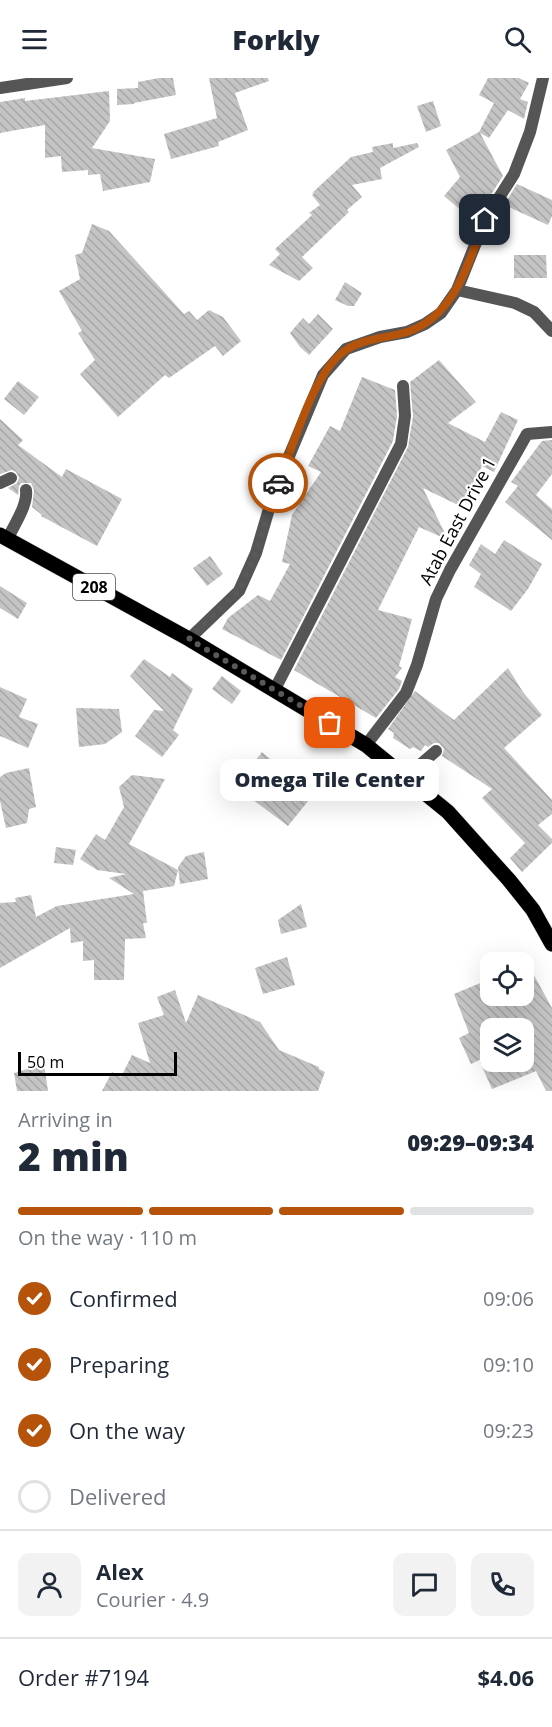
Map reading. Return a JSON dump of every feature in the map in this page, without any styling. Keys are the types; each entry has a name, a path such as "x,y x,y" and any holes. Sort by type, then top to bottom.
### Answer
{"main road":[{"name":"208","path":"4,536 189,639 366,745 448,812 533,910 552,944"}],"street":[{"path":"0,88 67,78"},
{"path":"189,639 239,591 256,553 274,492 322,375 346,349 380,337 407,332 425,324 441,313 457,290 485,220 514,174 530,132 543,78"},
{"path":"457,290 515,303 534,312 552,330"},
{"path":"275,689 401,444 405,416 403,386"},
{"name":"Atab East Drive 1","path":"366,745 406,693 417,665 436,599 527,434 552,432"},
{"path":"4,536 23,506 27,495 26,490"},
{"path":"405,778 436,751"}],"building":[{"path":"173,78 176,95 134,104 117,105 117,89 138,88 138,82"},
{"path":"209,78 268,78 269,81 235,93 248,130 218,142 219,146 171,159 164,134 217,118"},
{"path":"488,78 519,78 529,83 520,99 528,102 524,119 508,110 489,138 480,133 503,176 475,219 444,196 460,177 446,150 479,132 494,103 479,95"},
{"path":"109,91 110,121 92,148 155,159 150,182 103,191 100,174 88,175 88,170 62,172 61,156 45,158 45,125 0,133 0,102"},
{"path":"433,101 441,126 426,132 417,106"},
{"path":"393,143 393,148 417,143 419,147 380,168 382,179 352,185 362,197 302,257 313,268 299,281 269,265 280,254 275,249 312,215 309,213 320,205 312,195 315,192 312,193 351,157 373,152 372,147"},
{"path":"517,184 552,200 552,216 548,225 504,205"},
{"path":"92,224 109,231 184,314 189,311 197,320 209,310 223,317 241,341 223,356 215,346 169,378 165,375 118,417 80,374 95,360 78,333 82,331 59,291 80,279 75,255 82,253"},
{"path":"514,255 546,255 547,278 514,278"},
{"path":"345,282 362,293 354,306 348,306 335,300"},
{"path":"318,314 333,329 309,355 290,333 303,318 309,324"},
{"path":"439,360 476,402 448,423 485,442 501,412 518,420 494,472 482,466 463,503 459,502 458,505 423,488 448,540 419,527 378,610 412,619 399,666 402,668 395,677 402,681 399,689 376,718 294,670 408,447 413,416 410,382"},
{"path":"362,377 395,390 397,416 393,441 281,660 222,629 228,618 258,595 270,601 290,564 282,562 292,515 321,472 308,466 330,426 340,431"},
{"path":"18,381 39,397 24,415 4,399"},
{"path":"0,419 23,440 18,445 62,477 66,469 122,499 97,546 41,516 32,507 34,490 31,483 21,483 18,495 8,488 17,483 19,478 12,470 0,474"},
{"path":"552,440 552,474 536,495 552,509 552,540 505,502 518,486 511,482 542,441"},
{"path":"504,540 542,564 528,589 511,611 474,587 481,574 469,565 481,544 495,554"},
{"path":"210,556 223,574 207,586 193,568"},
{"path":"0,586 27,603 18,619 0,608"},
{"path":"144,659 170,677 172,673 193,689 173,730 179,735 162,757 135,736 154,710 164,711 130,676"},
{"path":"508,668 523,692 542,715 504,748 552,800 552,814 538,825 552,839 552,843 522,872 510,858 525,843 482,798 492,789 442,756 444,749 439,743 428,747 425,745 421,751 413,747 410,749 393,738 394,733 388,729 415,691 454,720"},
{"path":"222,676 241,691 232,704 212,689"},
{"path":"0,687 27,699 19,717 38,724 28,748 0,736"},
{"path":"76,708 119,709 122,732 105,744 79,747"},
{"path":"262,752 313,795 288,826 236,787"},
{"path":"29,768 36,807 29,809 27,823 6,828 0,801 0,777 6,773"},
{"path":"132,775 165,779 129,844 178,870 174,886 143,891 147,923 143,923 146,938 125,939 124,980 94,980 94,960 83,961 83,941 71,943 70,928 0,968 0,903 16,902 15,898 31,895 36,917 57,906 134,894 109,878 126,874 97,870 80,859 96,834 105,840 124,807 119,787"},
{"path":"56,847 76,850 73,865 54,863"},
{"path":"204,852 208,879 180,884 178,867 186,856"},
{"path":"301,904 307,927 281,934 278,920"},
{"path":"287,957 295,985 263,994 255,968"},
{"path":"534,975 552,1008 552,1091 546,1091 536,1071 534,1072 534,1018 480,1018 480,1060 471,1064 459,1038 469,1033 454,994 480,983 480,1006 534,1006"},
{"path":"175,990 186,1023 198,995 260,1022 279,1050 319,1067 325,1072 318,1091 102,1091 112,1072 121,1077 132,1055 150,1063 138,1023 164,1015 157,997"},
{"path":"44,1064 48,1091 17,1091 14,1073"},
{"path":"484,1072 534,1072 492,1089"}],"way so far":[{"path":"278,483 256,553 239,591 189,639 330,723"}],"place":[{"name":"Omega Tile Center","path":"330,723"}],"route":[{"path":"278,483 322,375 346,349 380,337 407,332 441,313 457,290 485,220"}]}
